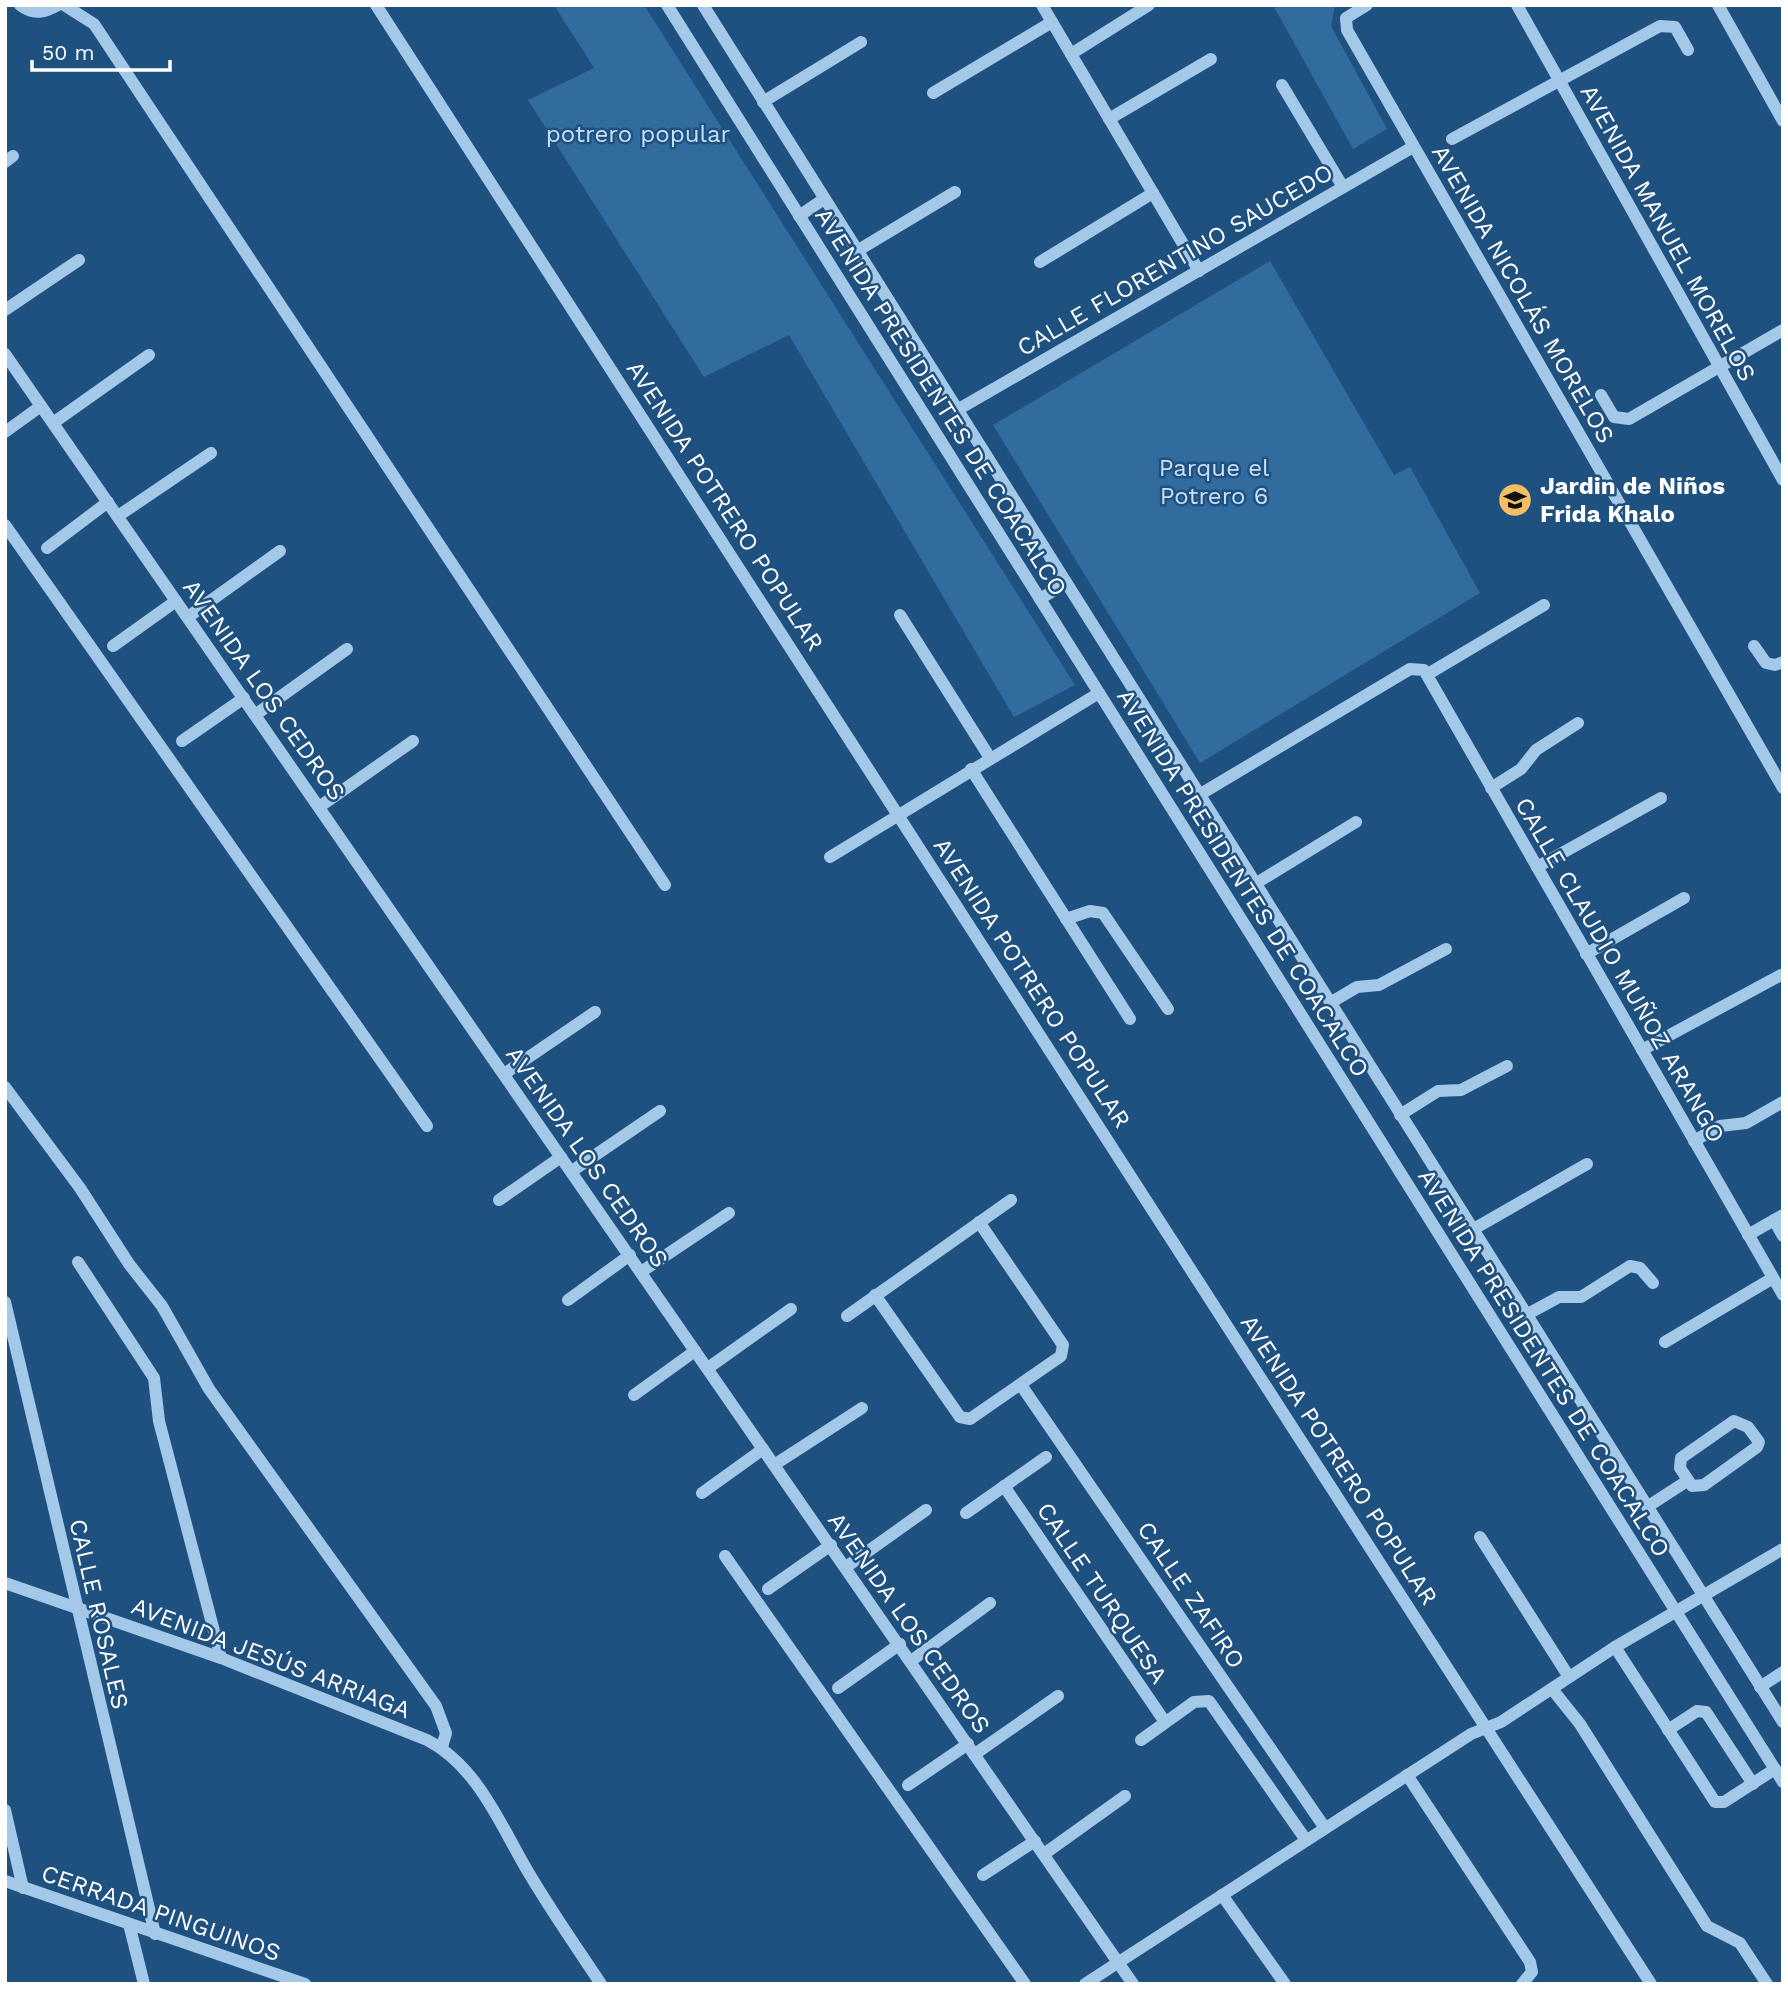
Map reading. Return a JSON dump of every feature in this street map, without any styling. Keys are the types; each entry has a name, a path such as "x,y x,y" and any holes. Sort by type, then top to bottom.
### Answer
{"street":[{"path":"20,5 28,12 46,12 58,5"},
{"path":"64,5 94,24 665,885"},
{"name":"AVENIDA POTRERO POPULAR","path":"376,5 1651,1984"},
{"name":"AVENIDA PRESIDENTES DE COACALCO","path":"667,5 1783,1782"},
{"name":"AVENIDA PRESIDENTES DE COACALCO","path":"703,5 1783,1722"},
{"path":"1042,5 1199,271"},
{"path":"1071,54 1150,5"},
{"name":"AVENIDA MANUEL MORELOS","path":"1517,5 1783,480"},
{"path":"1718,5 1783,121"},
{"name":"AVENIDA NICOLÁS MORELOS","path":"1359,7 1346,18 1345,27 1783,788"},
{"path":"933,93 1052,22"},
{"path":"1452,139 1665,24 1675,27 1688,50"},
{"path":"764,102 861,42"},
{"path":"1109,119 1210,59"},
{"path":"1282,85 1343,187"},
{"name":"CALLE FLORENTINO SAUCEDO","path":"957,410 1413,147"},
{"path":"857,251 955,192"},
{"path":"1040,261 1153,193"},
{"path":"799,216 824,199"},
{"path":"5,310 79,260"},
{"path":"1601,395 1614,417 1624,420 1783,330"},
{"name":"AVENIDA LOS CEDROS","path":"5,354 1133,1984"},
{"path":"53,423 149,355"},
{"path":"5,432 41,406"},
{"path":"118,516 211,453"},
{"path":"47,548 108,502"},
{"path":"5,525 427,1126"},
{"path":"188,617 280,551"},
{"path":"1040,599 1066,583"},
{"path":"113,646 176,601"},
{"path":"1199,795 1410,669 1424,671 1544,605"},
{"path":"900,615 990,758"},
{"path":"1754,646 1766,663 1775,665 1783,662"},
{"path":"255,715 347,649"},
{"name":"CALLE CLAUDIO MUÑOZ ARANGO","path":"1424,671 1783,1296"},
{"path":"830,857 1099,692"},
{"path":"182,741 244,698"},
{"path":"1491,788 1521,769 1536,750 1578,723"},
{"path":"319,807 413,741"},
{"path":"971,769 1130,1019"},
{"path":"1537,867 1661,798"},
{"path":"1255,884 1356,822"},
{"path":"1586,954 1685,898"},
{"path":"1066,919 1090,911 1102,913 1168,1009"},
{"path":"1330,1003 1357,987 1379,985 1446,949"},
{"path":"1642,1050 1781,975"},
{"path":"504,1074 595,1012"},
{"path":"1400,1115 1438,1091 1461,1090 1507,1066"},
{"path":"5,1087 80,1188 133,1271 162,1306 209,1389 436,1706 446,1733 442,1747 462,1765 487,1799 531,1877 601,1984"},
{"path":"1694,1142 1720,1126 1742,1124 1783,1102"},
{"path":"572,1171 660,1111"},
{"path":"499,1200 561,1157"},
{"path":"1472,1230 1587,1164"},
{"path":"847,1316 1011,1200"},
{"path":"641,1272 729,1213"},
{"path":"1748,1235 1778,1217 1783,1236"},
{"path":"875,1295 960,1417 970,1419 1057,1360 1063,1345 979,1222"},
{"path":"568,1300 630,1255"},
{"path":"78,1262 156,1382 159,1421 221,1658"},
{"path":"1526,1315 1559,1297 1581,1297 1630,1266 1640,1268 1653,1283"},
{"path":"1665,1342 1773,1278"},
{"name":"CALLE ROSALES","path":"5,1302 75,1607 155,1934"},
{"path":"708,1368 791,1309"},
{"path":"634,1395 695,1350"},
{"name":"CALLE ZAFIRO","path":"1021,1385 1325,1828"},
{"path":"774,1465 862,1408"},
{"path":"1734,1420 1755,1433 1759,1442 1757,1447 1704,1485 1696,1487 1687,1481 1679,1468 1685,1454 1734,1420"},
{"path":"702,1493 763,1449"},
{"path":"966,1513 1046,1457"},
{"path":"1647,1507 1687,1481"},
{"name":"CALLE TURQUESA","path":"1004,1486 1166,1723"},
{"path":"846,1567 926,1510"},
{"path":"1480,1537 1569,1677"},
{"path":"768,1589 831,1545"},
{"path":"1085,1984 1407,1775 1486,1728 1501,1722 1615,1647 1783,1549"},
{"path":"725,1556 1026,1984"},
{"name":"AVENIDA JESÚS ARRIAGA","path":"5,1583 221,1658 442,1747"},
{"path":"911,1661 990,1603"},
{"path":"838,1688 900,1644"},
{"path":"1615,1647 1715,1802 1724,1802 1775,1769"},
{"path":"1760,1687 1783,1672"},
{"path":"1552,1689 1580,1724 1707,1926 1740,1943 1767,1984"},
{"path":"908,1785 1058,1696"},
{"path":"1141,1740 1194,1702 1209,1701 1306,1840"},
{"path":"1668,1730 1697,1711 1706,1712 1753,1784"},
{"path":"1407,1775 1530,1962 1532,1972 1522,1984"},
{"path":"1044,1854 1125,1796"},
{"path":"5,1810 23,1888"},
{"path":"983,1875 1035,1841"},
{"name":"CERRADA PINGUINOS","path":"5,1881 304,1984"},
{"path":"1222,1895 1284,1984"},
{"path":"129,1924 144,1984"}],"green space":[{"name":"potrero popular","path":"554,5 644,5 1075,685 1014,717 789,335 704,377 528,100 594,68"},
{"path":"1273,5 1335,5 1331,26 1387,129 1353,149"},
{"name":"Parque el Potrero 6","path":"1270,261 1394,475 1410,467 1480,593 1200,763 993,425"}],"place":[{"name":"Jardin de Niños Frida Khalo","path":"1515,500"}]}
